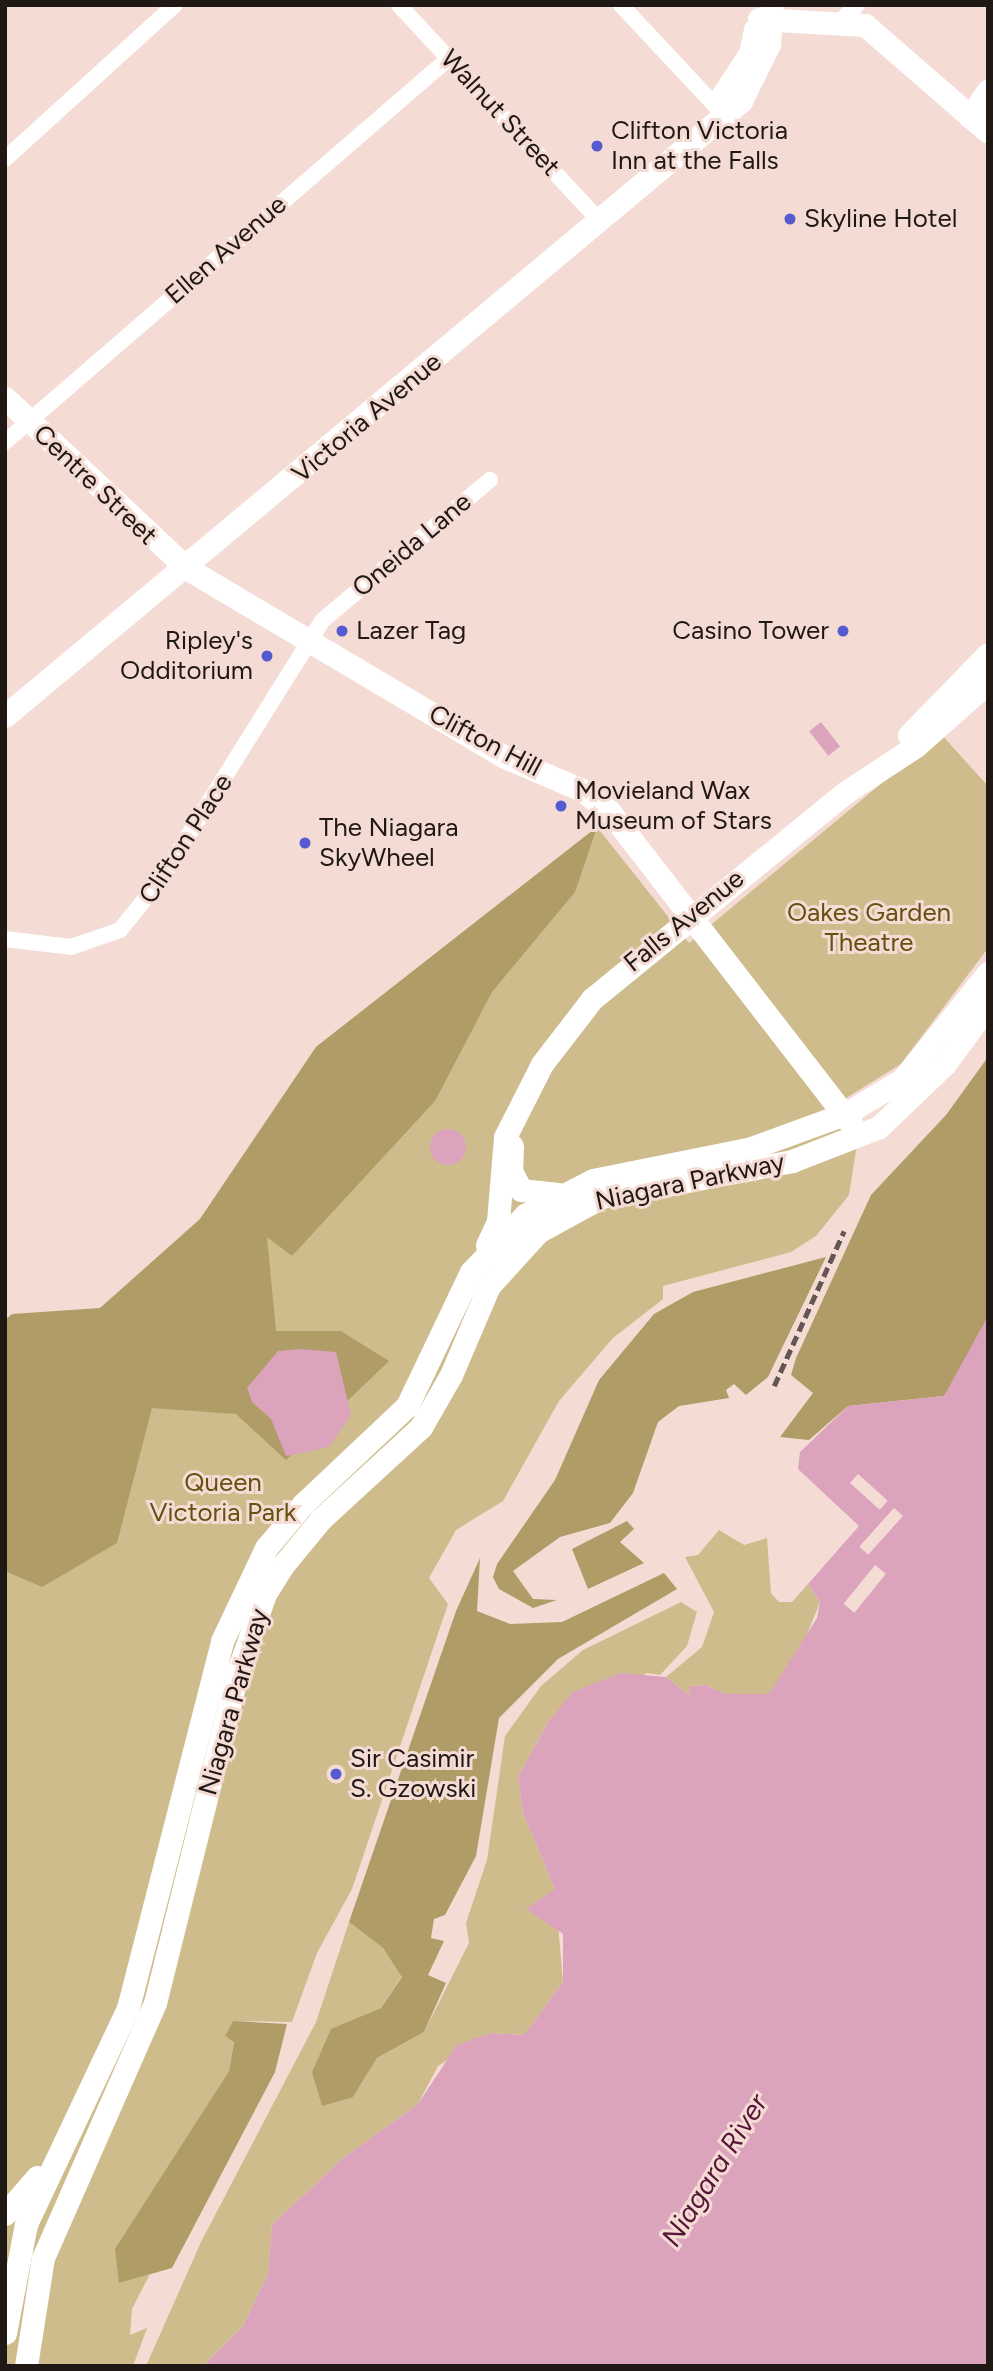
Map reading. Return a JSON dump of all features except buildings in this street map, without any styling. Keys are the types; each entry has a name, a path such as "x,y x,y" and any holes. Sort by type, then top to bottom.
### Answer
{"main road":[{"path":"764,12 847,10 979,124 988,90"},
{"name":"Victoria Avenue","path":"5,716 188,569 600,221 721,112 741,101 756,77 764,12"},
{"name":"Centre Street","path":"5,398 188,569"},
{"name":"Clifton Hill","path":"188,569 505,757 582,790 634,836 847,1113 858,1138"},
{"name":"Falls Avenue","path":"881,766 988,654"},
{"name":"Falls Avenue","path":"471,1272 495,1231 498,1161 520,1106 546,1057 593,999 693,912 881,766 916,746 988,682"},
{"name":"Niagara Parkway","path":"5,2331 9,2279 49,2164 131,1998 212,1676 240,1593 290,1518 407,1406 471,1272 516,1222 561,1193 646,1165 751,1148 847,1113 903,1079 988,973"},
{"name":"Niagara Parkway","path":"26,2366 36,2283 62,2202 160,1987 238,1671 265,1594 284,1564 321,1519 421,1427 451,1375 489,1286 538,1231 602,1197 783,1163 858,1138 913,1098 988,1005"},
{"name":"Falls Avenue","path":"520,1106 510,1161 515,1181 531,1195 561,1193"},
{"path":"5,2214 49,2164"},
{"path":"9,2279 36,2283"}],"street":[{"path":"5,159 175,5"},
{"name":"Walnut Street","path":"399,5 600,221"},
{"path":"621,5 721,112"},
{"name":"Ellen Avenue","path":"5,442 448,59"},
{"name":"Oneida Lane","path":"307,642 323,620 490,481"},
{"name":"Clifton Place","path":"5,939 71,947 98,942 129,921 232,769 307,642"}],"green space":[{"name":"Queen Victoria Park","path":"941,734 988,786 988,948 901,1064 843,1100 858,1137 849,1195 816,1236 791,1252 663,1286 663,1299 613,1338 559,1401 503,1501 456,1530 429,1578 448,1604 352,1889 317,1953 292,2022 233,2021 225,2036 234,2041 229,2071 168,2167 119,2283 150,2274 132,2309 130,2335 147,2328 133,2366 5,2366 5,1418 200,1219 316,1047 597,827 689,943"},
{"path":"719,1530 744,1545 767,1538 771,1593 779,1602 792,1602 808,1584 820,1602 800,1652 769,1694 726,1694 705,1685 690,1686 689,1695 666,1677 702,1647 714,1612 685,1557 698,1555"},
{"path":"681,1602 697,1612 687,1646 660,1675 647,1673 548,1722 518,1777 523,1813 555,1889 563,1982 524,2035 491,2033 438,2066 418,2104 342,2159 272,2225 268,2274 243,2326 203,2366 146,2366 201,2242 316,2022 349,1922 383,1948 402,1976 381,2008 331,2030 353,2097 377,2058 424,2032 469,1943 466,1923 487,1860 505,1736 541,1686 583,1650"}],"shaded area":[{"path":"597,827 575,892 492,992 435,1101 292,1256 267,1237 276,1331 341,1331 389,1361 286,1460 236,1414 152,1408 117,1543 42,1587 5,1571 5,1320 12,1314 100,1308 200,1219 316,1047"},
{"path":"988,1057 988,1316 960,1373 944,1396 848,1406 809,1440 780,1437 813,1393 791,1375 796,1358 871,1195 946,1115"},
{"path":"826,1257 768,1377 746,1395 734,1384 726,1390 729,1398 679,1406 658,1422 633,1493 610,1523 560,1537 513,1571 533,1599 557,1600 533,1608 499,1589 493,1577 497,1564 555,1480 599,1380 654,1314 693,1292"},
{"path":"627,1521 634,1529 620,1542 644,1563 588,1589 572,1549"},
{"path":"480,1558 477,1611 510,1624 562,1622 664,1573 677,1589 558,1659 499,1718 476,1856 445,1915 434,1919 431,1938 444,1941 428,1975 446,1983 424,2032 377,2058 353,2097 322,2106 312,2072 331,2029 381,2008 402,1977 383,1948 349,1922 456,1611"},
{"path":"233,2021 287,2024 275,2072 172,2268 119,2283 115,2249 229,2071 234,2042 225,2036"}],"water":[{"path":"821,722 840,746 828,756 809,731"},
{"path":"448,1129 461,1134 466,1147 461,1160 448,1165 435,1160 430,1147 435,1134"},
{"name":"Niagara River","path":"988,1316 988,2366 203,2366 243,2326 268,2274 272,2225 342,2159 418,2104 457,2045 491,2033 524,2035 563,1982 563,1934 526,1909 555,1889 523,1813 518,1777 548,1722 573,1692 621,1673 666,1677 689,1695 690,1686 705,1685 726,1694 769,1694 817,1618 820,1602 808,1584 859,1526 798,1469 800,1452 848,1406 944,1396"},
{"path":"300,1349 336,1352 351,1415 329,1447 286,1456 271,1419 252,1402 247,1388 278,1351"}],"pier":[{"path":"858,1474 888,1501 880,1510 850,1483"},
{"path":"894,1508 903,1516 868,1555 859,1547"},
{"path":"875,1565 886,1574 854,1613 844,1604"}],"railway":[{"path":"774,1386 844,1231"}],"place":[{"name":"Clifton Victoria Inn at the Falls","path":"597,146"},
{"name":"Skyline Hotel","path":"790,219"},
{"name":"Lazer Tag","path":"342,631"},
{"name":"Casino Tower","path":"843,631"},
{"name":"Ripley's Odditorium","path":"267,656"},
{"name":"Movieland Wax Museum of Stars","path":"561,806"},
{"name":"The Niagara SkyWheel","path":"305,843"},
{"name":"Sir Casimir S. Gzowski","path":"336,1774"}],"park label":[{"name":"Oakes Garden Theatre","path":"869,928"}]}
